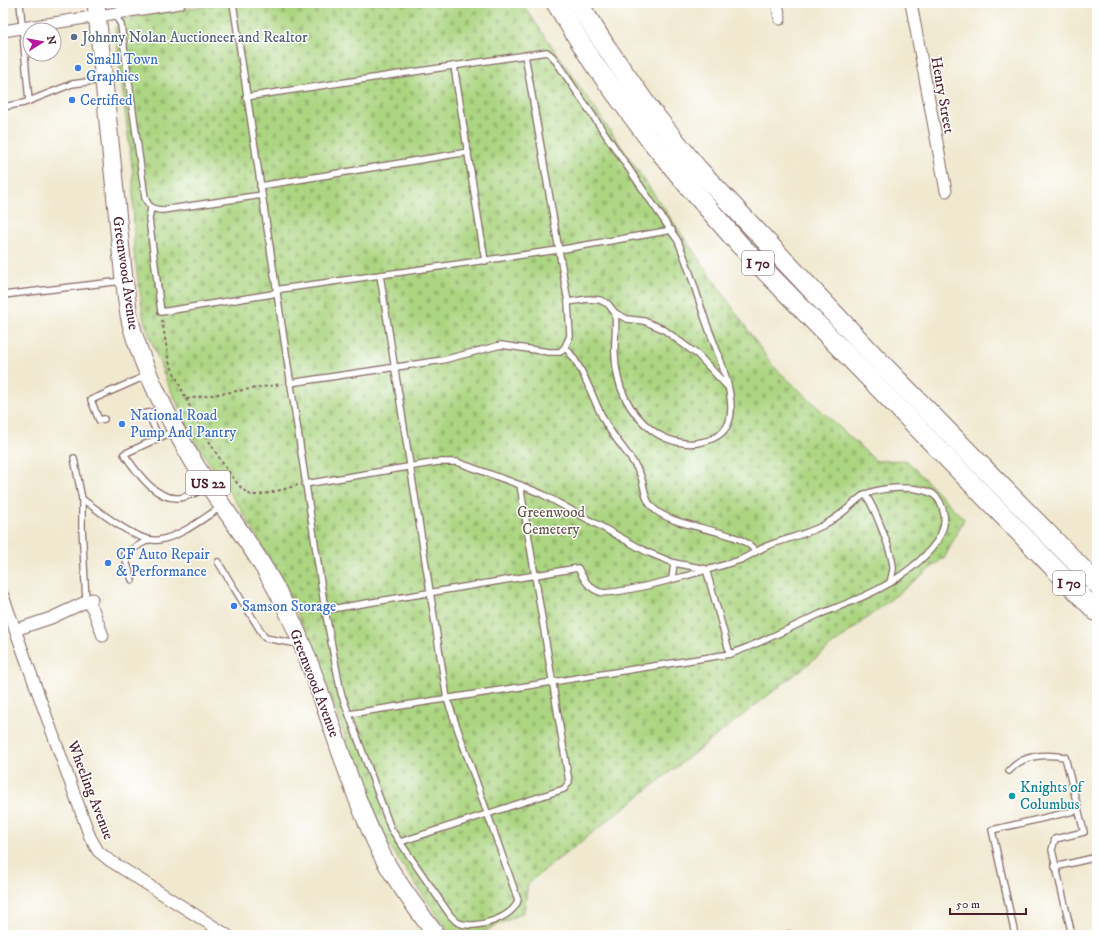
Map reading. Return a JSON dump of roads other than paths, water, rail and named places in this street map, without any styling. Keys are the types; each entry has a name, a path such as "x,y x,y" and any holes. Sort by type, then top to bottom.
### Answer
{"highway":[{"name":"I 70","path":"556,3 594,64 686,184 746,250 1097,612"},
{"name":"I 70","path":"578,3 606,47 644,101 697,168 876,358 1097,584"}],"main road":[{"name":"Greenwood Avenue","path":"97,10 124,280 131,323 150,374 176,430 193,461 259,557 285,606 302,644 369,827 385,861 434,931"}],"street":[{"path":"777,3 780,19"},
{"name":"Henry Street","path":"911,3 946,191"},
{"path":"47,22 97,10 115,14 174,4"},
{"path":"3,31 22,28"},
{"name":"Wheeling Avenue","path":"3,596 90,837 98,851 227,935"},
{"path":"15,630 51,618 89,600 103,636"}],"lane":[{"path":"20,3 22,28"},
{"path":"233,3 305,484 336,673 377,794 391,829 450,915 458,923 474,925 500,918 512,912 517,906 518,900 447,699 380,275"},
{"path":"115,14 121,25 124,43 145,198 151,208 149,219 161,312 272,294 281,290 558,250 672,230"},
{"path":"246,97 547,52 553,57 672,230 689,268 729,388 730,417 727,426 720,435 712,440 698,443 684,443 658,434 636,415 626,402 621,389 615,355 617,326 615,313"},
{"path":"290,383 443,360 501,345 549,352 560,352 565,347 570,336 568,302 525,55"},
{"path":"25,62 29,101"},
{"path":"454,66 485,261"},
{"path":"3,107 29,101 72,84 104,80"},
{"path":"260,186 468,152"},
{"path":"151,208 163,210 262,195"},
{"path":"3,295 124,280"},
{"path":"568,302 588,299 600,300 608,304 615,313 627,319 644,321 663,329 698,355 729,388"},
{"path":"565,347 576,358 597,408 611,433 631,456 641,475 645,494 653,508 664,515 688,524 742,540 751,545 755,551"},
{"path":"104,419 99,420 91,400 150,374"},
{"path":"133,415 165,409"},
{"path":"148,413 159,438"},
{"path":"176,430 124,454 142,478 156,490 168,497 178,498 190,495 210,486"},
{"path":"74,458 82,499 82,527 89,600"},
{"path":"305,484 409,466 438,462 457,462 542,494 647,552 674,563 706,569"},
{"path":"400,842 488,812 564,789 569,782 520,485"},
{"path":"325,610 578,568 586,584 600,592 611,593 672,579 741,559 755,551 823,525 843,513 865,494 883,489 919,490 933,494 943,508 945,518 943,529 936,541 916,564 903,575 757,644 730,654 647,669 552,682 349,714"},
{"path":"865,494 872,502 891,556 893,570 890,582"},
{"path":"82,499 123,527 148,540 159,540 176,535 224,505"},
{"path":"132,580 124,554 148,540"},
{"path":"218,562 265,638 302,644"},
{"path":"672,579 674,563"},
{"path":"706,569 730,654"},
{"path":"1009,771 1018,763 1033,756 1065,757 1084,832 1055,840 1052,850 1072,935"},
{"path":"1015,935 992,830 1078,810"},
{"path":"1055,867 1097,858"}],"place":[{"name":"Johnny Nolan Auctioneer and Realtor","path":"74,37"},
{"name":"Small Town Graphics","path":"78,68"},
{"name":"Certified","path":"72,100"},
{"name":"National Road Pump And Pantry","path":"122,424"},
{"name":"CF Auto Repair & Performance","path":"108,563"},
{"name":"Samson Storage","path":"234,606"},
{"name":"Knights of Columbus","path":"1012,796"}],"park label":[{"name":"Greenwood Cemetery","path":"551,520"}]}
